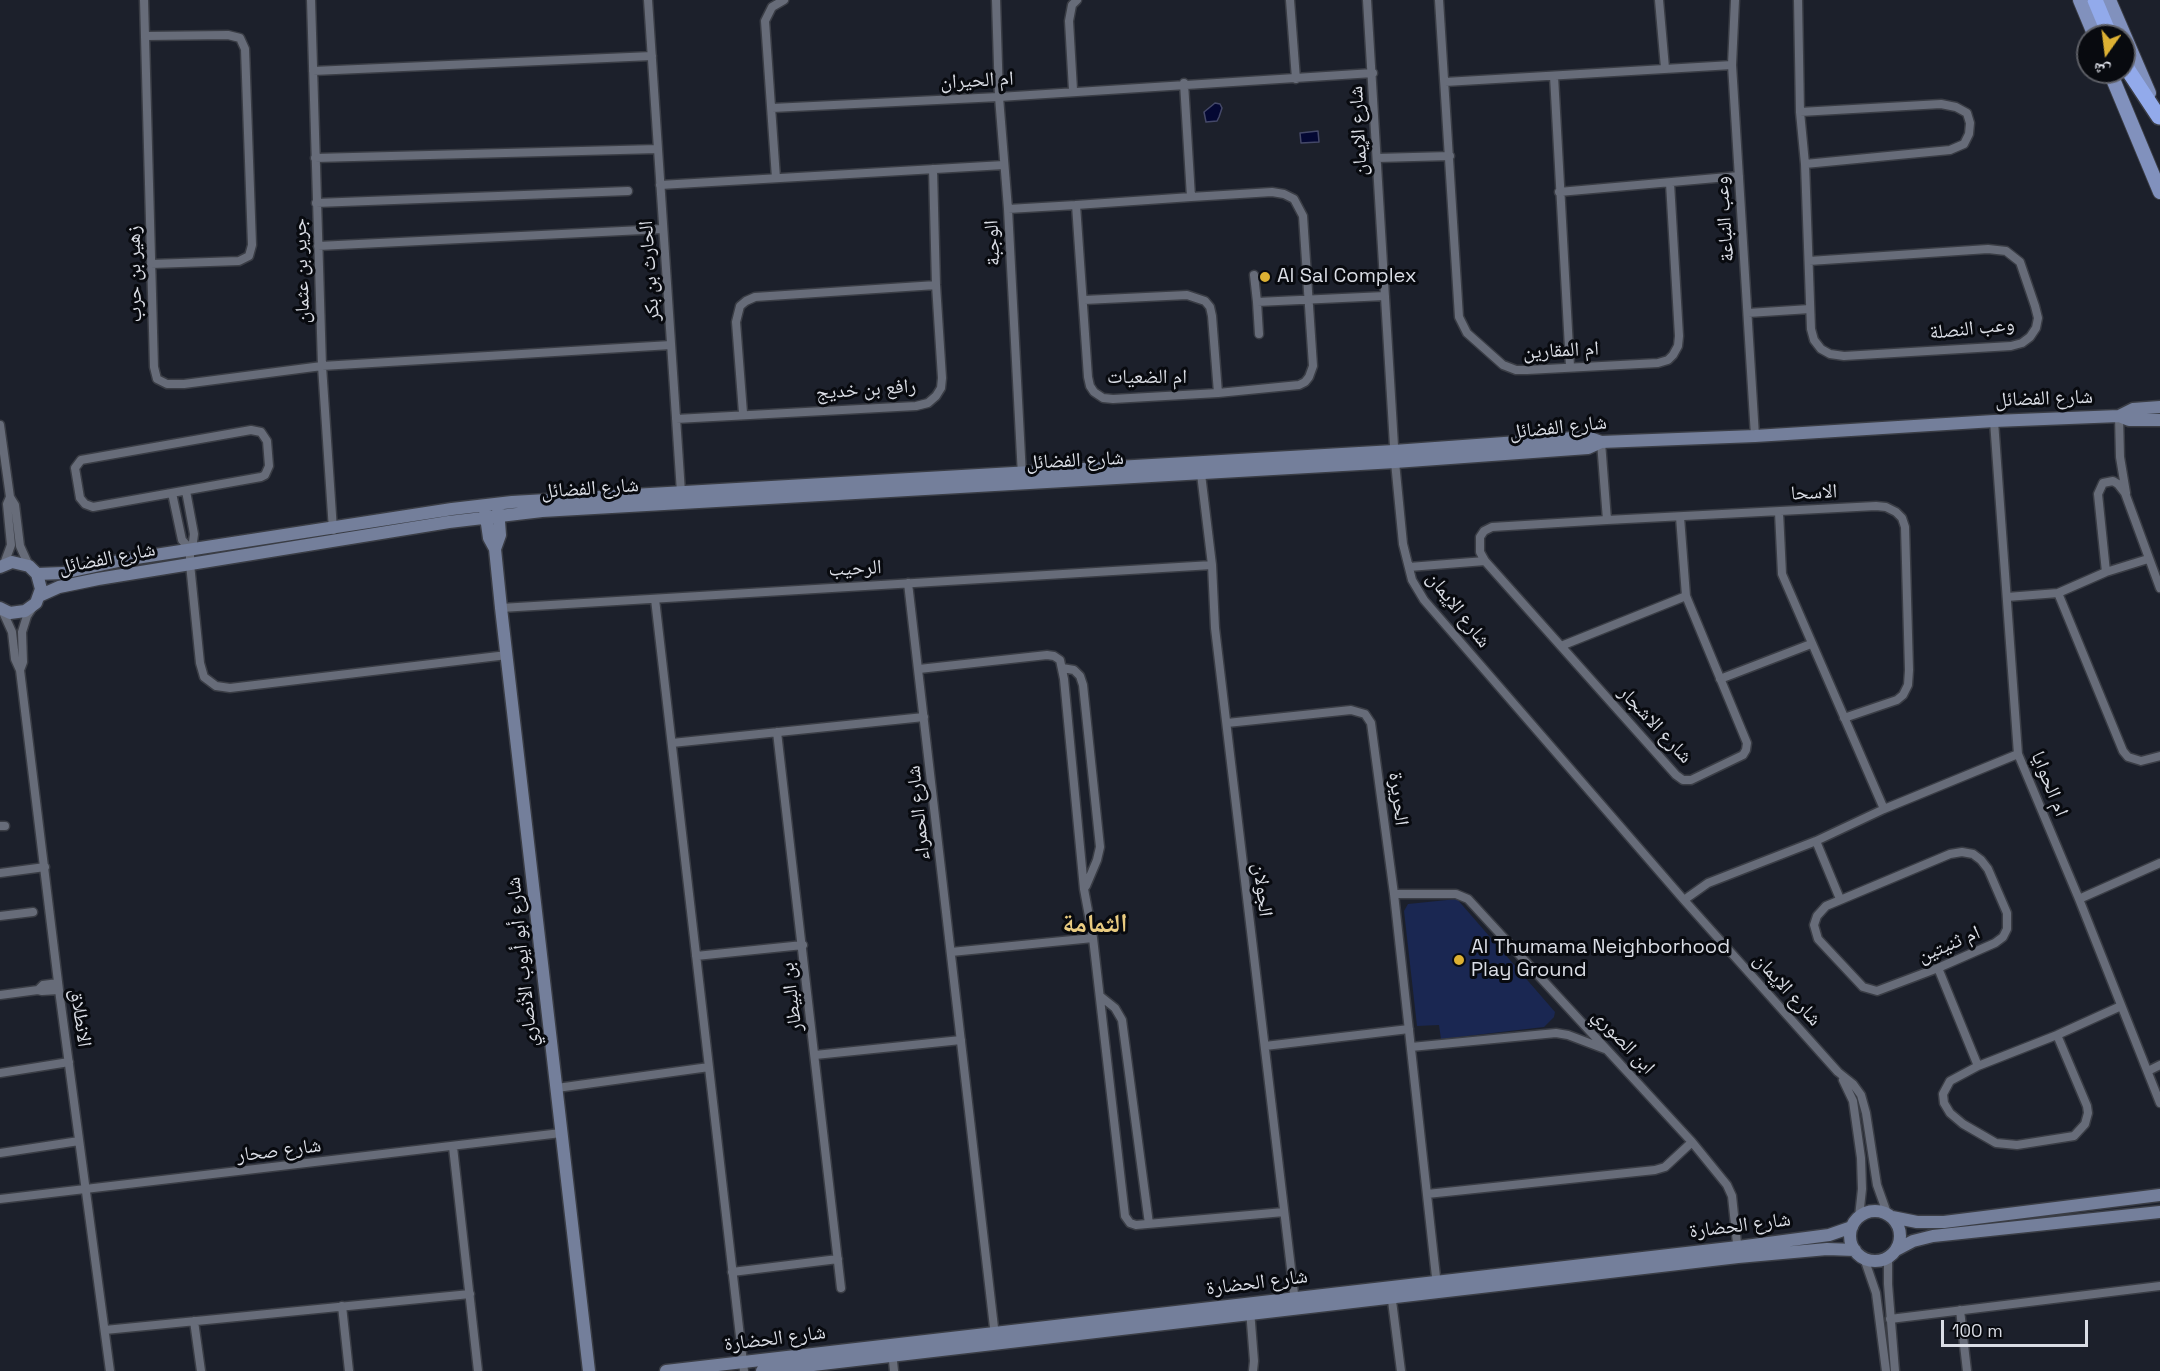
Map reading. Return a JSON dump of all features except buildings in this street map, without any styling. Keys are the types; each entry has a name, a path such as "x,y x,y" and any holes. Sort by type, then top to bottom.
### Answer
{"highway":[{"path":"2095,0 2105,24"},
{"path":"2136,83 2159,119"}],"main road":[{"path":"2080,0 2090,24"},
{"path":"2109,0 2159,119"},
{"path":"2115,84 2160,192"}],"street":[{"name":"زهير بن حرب","path":"144,0 154,367 157,380 167,384 184,384 322,366"},
{"name":"جرير بن عثمان","path":"311,0 322,366 334,540"},
{"name":"الحارث بن بكر","path":"648,0 681,492"},
{"path":"776,178 765,21 772,7 784,0"},
{"name":"الوجبة","path":"996,0 999,97 1008,209 1022,478"},
{"path":"1073,90 1068,21 1072,5 1077,0"},
{"path":"1290,0 1296,79"},
{"name":"شارع الإيمان","path":"1367,0 1394,456 1403,544 1417,591 1684,900 1838,1072 1853,1084 1861,1095 1866,1113 1876,1185 1890,1215"},
{"name":"ام المقارين","path":"1439,0 1458,308 1462,325 1467,333 1503,365 1516,370 1658,363 1674,355 1679,336 1670,183"},
{"path":"1659,0 1665,68"},
{"name":"وعب النباعة","path":"1735,0 1732,64 1755,436"},
{"name":"وعب النصلة","path":"1798,0 1800,112 1805,164 1810,309 1814,340 1821,349 1830,354 1844,356 2011,346 2022,343 2036,328 2038,318 2020,262 2006,251 1988,249 1809,261"},
{"path":"146,36 228,35 240,38 245,49 252,245 249,256 239,261 152,264"},
{"path":"313,71 652,56"},
{"path":"1445,82 1732,64"},
{"name":"ام الحيران","path":"772,108 999,97 1073,90 1372,73"},
{"path":"1554,76 1570,366"},
{"path":"1184,84 1191,197"},
{"path":"1800,112 1941,105 1956,107 1967,113 1970,123 1969,134 1964,144 1950,150 1805,164"},
{"path":"315,158 658,149"},
{"path":"1377,158 1450,156"},
{"path":"660,185 1004,165"},
{"name":"رافع بن خديج","path":"676,419 743,413 916,406 928,403 936,396 941,388 942,378 936,285 933,169"},
{"path":"1559,192 1739,176"},
{"path":"316,202 628,191"},
{"name":"ام الضعيات","path":"1008,209 1272,192 1294,199 1304,216 1310,299 1313,366 1305,382 1299,385 1218,393 1113,399 1103,398 1095,392 1090,386 1088,377 1076,205"},
{"path":"318,246 663,230"},
{"path":"1254,275 1259,334"},
{"path":"743,413 736,322 740,306 746,301 755,297 936,285"},
{"path":"1084,300 1187,295 1205,301 1210,307 1212,316 1218,393"},
{"path":"1257,302 1385,296"},
{"path":"1748,313 1810,309"},
{"path":"322,366 671,345"},
{"name":"شارع الفضائل","path":"2119,416 2129,410 2160,407"},
{"path":"2119,416 2120,457 2127,497"},
{"name":"شارع الفضائل","path":"2,566 16,562 33,570 63,573 119,561 333,527 492,510 637,505 1022,478 1201,474 1329,466 1335,460 1381,456 1588,448 1601,442 2119,416 2129,420 2160,420"},
{"name":"ام الحوايا","path":"1994,421 2018,754 2079,899 2160,1103"},
{"path":"0,425 10,497 15,505 22,554 41,585 36,601"},
{"path":"251,430 258,430 266,437 270,462 265,474 257,478 186,490 89,506 80,498 75,468 77,463 86,459 251,430"},
{"path":"492,510 681,492 1022,478 1248,458 1394,456 1464,446 1587,437 1601,442 1607,520"},
{"path":"1201,474 1205,467 1244,463 1248,458"},
{"name":"الجولان","path":"1201,474 1212,565 1215,628 1295,1304"},
{"path":"2106,572 2098,489 2103,483 2113,481 2122,488 2127,497 2160,588"},
{"path":"186,490 194,538 190,549 190,564 201,670 209,682 216,686 230,688 507,655"},
{"path":"637,505 648,500 674,498 681,492"},
{"path":"172,493 182,540 190,549"},
{"path":"2,566 10,545 7,504 10,497"},
{"name":"الاسحا","path":"1485,561 1479,544 1484,531 1492,527 1886,507 1902,518 1905,527 1908,685 1897,700 1844,718"},
{"name":"شارع الفضائل","path":"1,609 15,613 25,611 36,601 59,587 334,540 492,510"},
{"name":"شارع أبو أيوب الأنصاري","path":"492,510 500,535 495,549 501,608 589,1371"},
{"path":"1779,512 1782,574 1884,809"},
{"name":"شارع الاشجار","path":"1485,561 1676,775 1683,780 1691,780 1743,755 1747,743 1686,596 1680,517"},
{"path":"2007,597 2058,593 2106,572 2148,559"},
{"path":"117,576 119,561"},
{"path":"1409,567 1485,561"},
{"name":"الرحيب","path":"501,608 1212,565"},
{"name":"شارع الحمراء","path":"908,583 995,1338"},
{"path":"2058,593 2123,751 2128,757 2141,761 2160,756"},
{"path":"1561,646 1686,596"},
{"path":"655,599 743,1367"},
{"name":"الانطلاق","path":"20,670 23,662 22,632 27,616 36,601"},
{"name":"الانطلاق","path":"1,609 12,632 15,659 20,670 110,1371"},
{"path":"1720,679 1811,645"},
{"path":"919,669 1047,655 1060,660 1084,889 1093,938 1125,1216 1130,1223 1136,1225 1284,1212"},
{"path":"1062,668 1074,670 1080,676 1083,685 1100,847 1097,860 1084,889"},
{"name":"الحريرة","path":"1227,723 1352,710 1365,714 1371,723 1394,894 1437,1287"},
{"path":"672,743 924,717"},
{"name":"بن البيطار","path":"777,732 841,1288"},
{"path":"1684,900 1708,883 1816,841 1884,809 2018,754"},
{"path":"1816,841 1840,899"},
{"name":"ام ثنيتين","path":"1962,852 1973,854 1988,870 2007,913 2007,928 2003,937 1995,943 1938,968 1882,990 1870,990 1863,987 1818,939 1814,925 1821,910 1840,899 1950,854 1962,852"},
{"path":"2079,899 2160,863"},
{"path":"0,873 45,867"},
{"name":"ابن الصوري","path":"1394,894 1456,894 1468,899 1692,1142 1728,1185 1732,1196 1738,1252"},
{"path":"0,916 33,912"},
{"path":"951,952 1093,938"},
{"path":"696,956 802,945"},
{"path":"1938,968 1978,1066"},
{"path":"0,994 39,990 43,985 59,986"},
{"path":"1100,996 1115,1008 1122,1020 1149,1224"},
{"path":"2057,1035 2087,1106 2085,1124 2074,1136 2017,1145 2003,1144 1990,1140 1963,1124 1950,1113 1944,1103 1944,1094 1950,1081 1978,1066 2057,1035 2121,1006"},
{"path":"1265,1046 1409,1029"},
{"path":"1411,1047 1556,1033 1568,1035 1608,1050"},
{"path":"815,1055 961,1040"},
{"path":"0,1073 69,1062"},
{"path":"2148,1071 2160,1065"},
{"path":"557,1088 709,1067"},
{"name":"شارع الإيمان","path":"1838,1072 1853,1101 1856,1118 1862,1182 1855,1222"},
{"name":"شارع صحار","path":"0,1199 561,1133"},
{"path":"0,1153 79,1141"},
{"path":"1427,1194 1655,1170 1665,1167 1692,1142"},
{"path":"453,1147 478,1371"},
{"path":"1886,1371 1876,1293 1851,1238 1855,1222 1869,1211 1917,1222 1944,1222 2160,1195"},
{"path":"1859,1254 1876,1261 1913,1241 1932,1236 2160,1212"},
{"path":"1890,1215 1900,1233 1892,1253 1890,1319 1894,1371"},
{"name":"شارع الحضارة","path":"666,1371 743,1367 1738,1252 1829,1235 1855,1222"},
{"name":"شارع الحضارة","path":"1738,1252 1827,1249 1859,1254"},
{"path":"732,1272 837,1258"},
{"path":"1890,1319 2160,1286"},
{"path":"1391,1292 1401,1371"},
{"path":"105,1329 470,1294"},
{"path":"342,1306 349,1371"},
{"path":"1249,1309 1253,1371"},
{"path":"1960,1310 1967,1371"},
{"path":"194,1321 201,1371"},
{"path":"892,1350 894,1371"},
{"name":"شارع الحضارة","path":"762,1371 892,1350"}],"shaded area":[{"path":"1215,103 1220,104 1222,108 1219,117 1217,121 1206,122 1204,112"},
{"path":"1318,131 1319,142 1301,143 1300,133"},
{"name":"Al Thumama Neighborhood Play Ground","path":"1457,899 1555,1012 1554,1017 1544,1027 1441,1039 1439,1025 1417,1026 1404,911 1408,904"}],"place":[{"name":"Al Sal Complex","path":"1265,277"},
{"name":"Al Thumama Neighborhood Play Ground","path":"1459,960"}],"district":[{"name":"الثمامة","path":"1095,925"}]}
